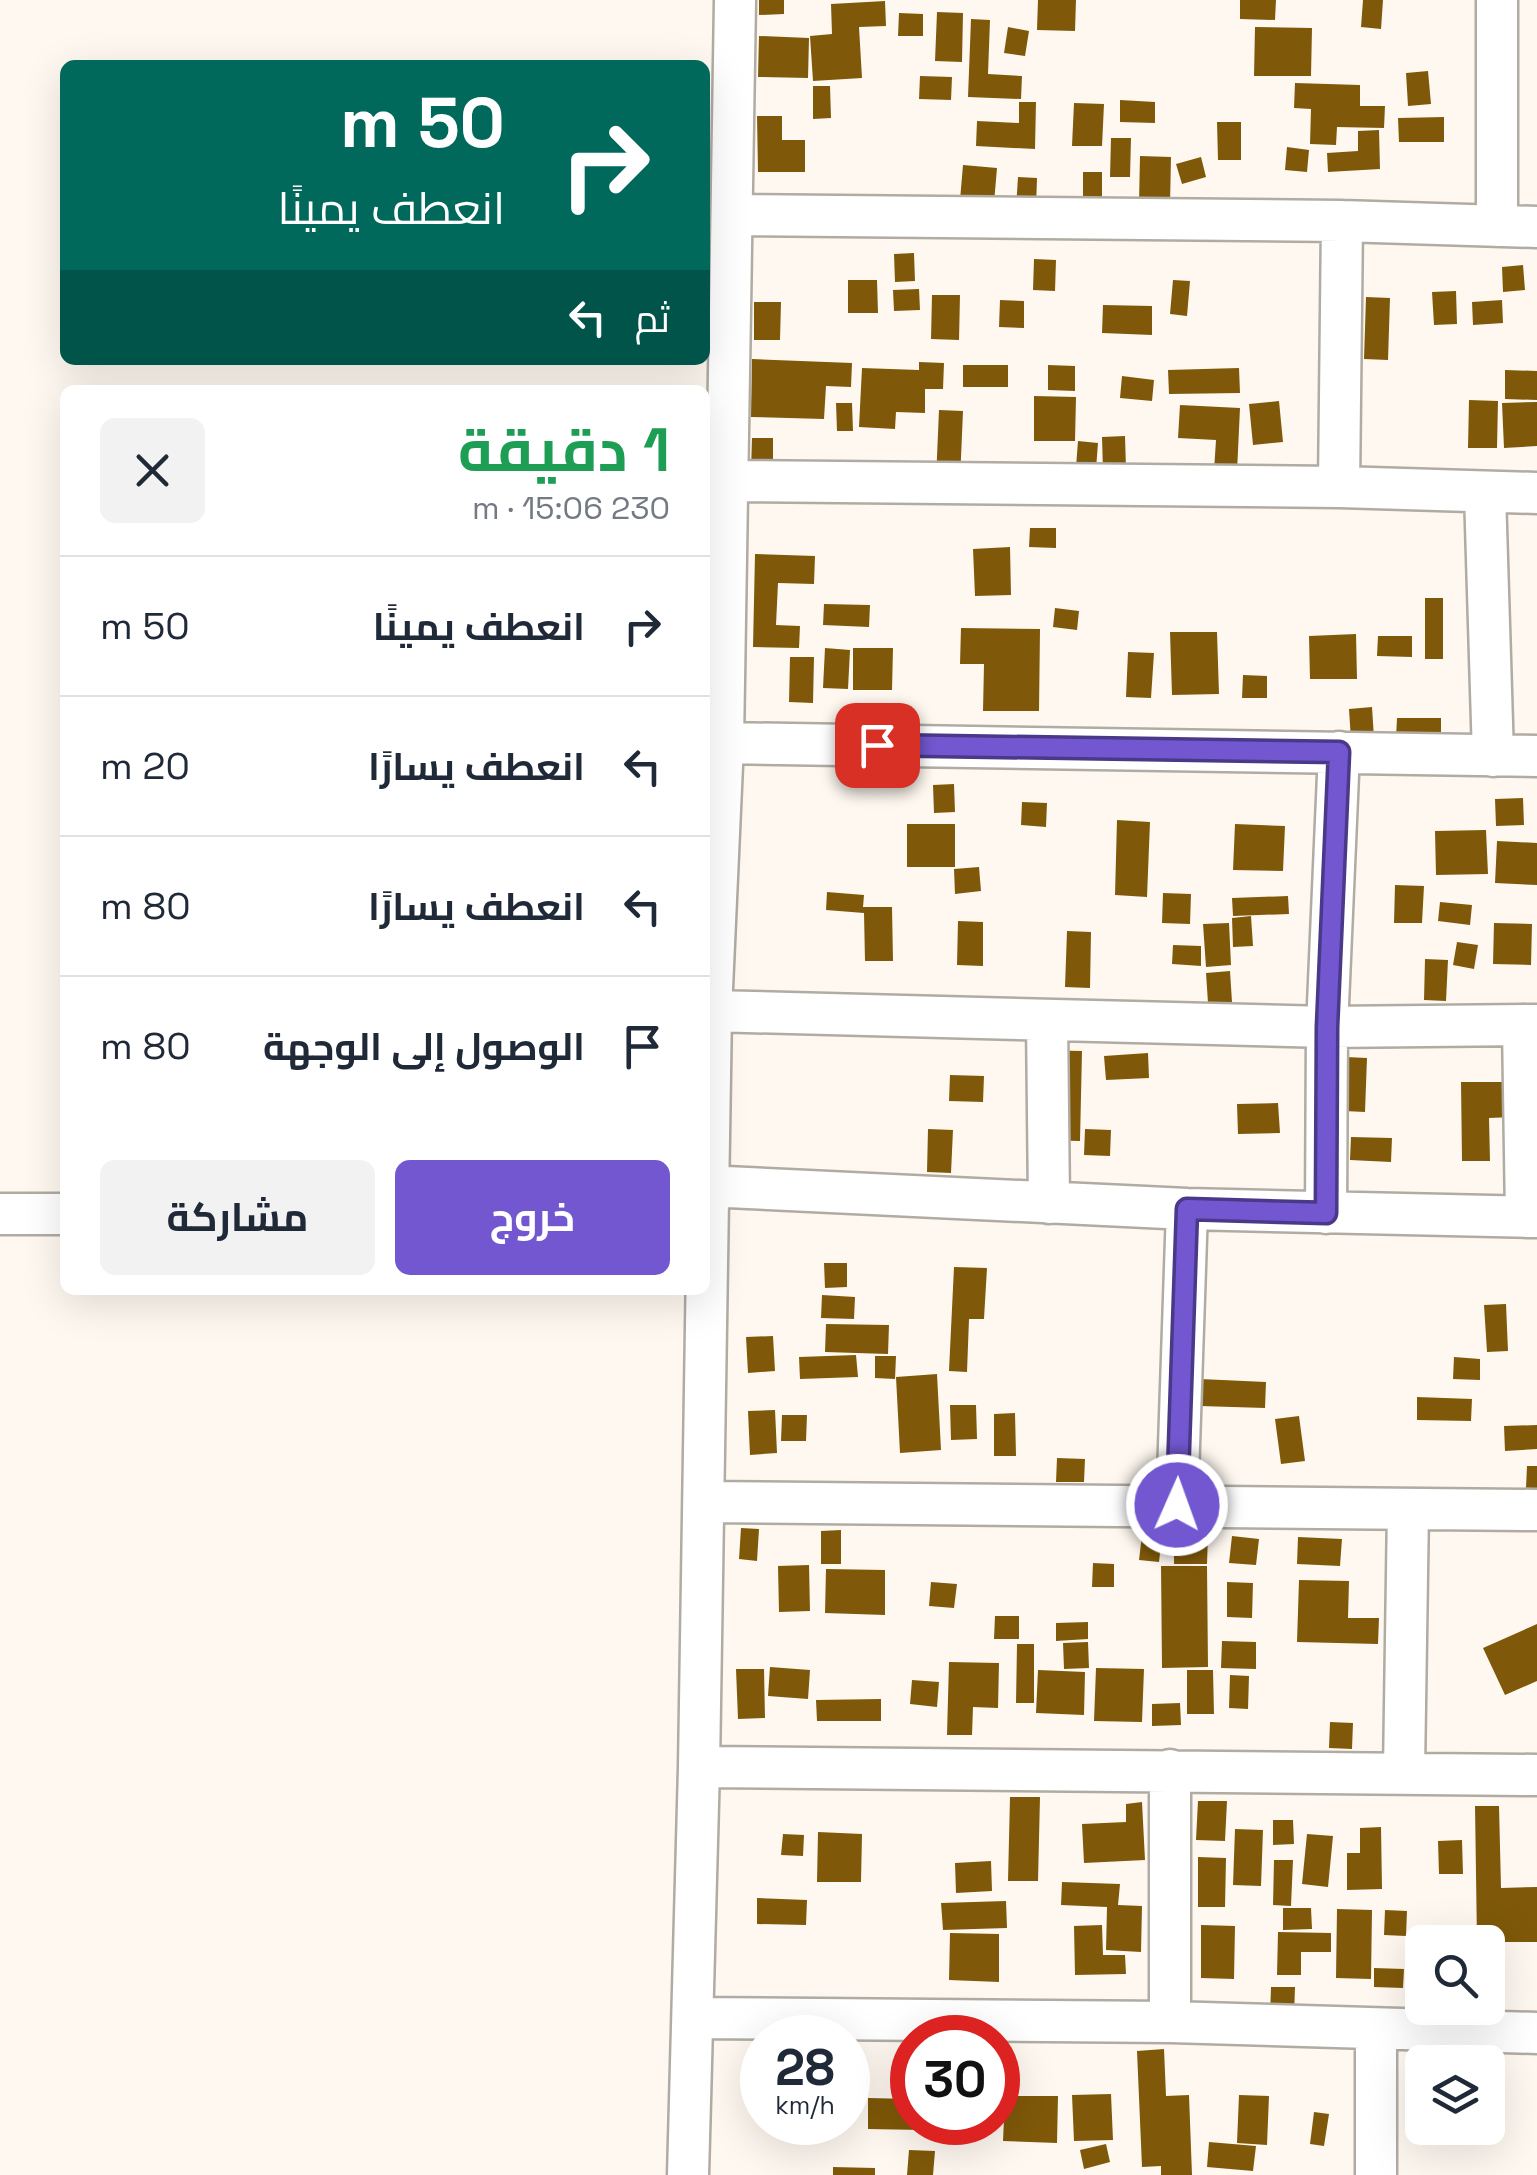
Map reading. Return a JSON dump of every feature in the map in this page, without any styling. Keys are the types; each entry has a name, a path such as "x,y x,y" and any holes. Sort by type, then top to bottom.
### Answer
{"street":[{"path":"710,1055 723,743 735,0"},
{"path":"1497,0 1497,226"},
{"path":"732,216 1342,221 1537,227"},
{"path":"1339,487 1342,221"},
{"path":"727,481 1339,487 1537,493"},
{"path":"1485,493 1493,756"},
{"path":"723,743 1537,756"},
{"path":"1326,1213 1327,1027 1339,752"},
{"path":"710,1187 1187,1209 1531,1217 1530,1025 1327,1027 711,1011"},
{"path":"1047,1020 1049,1203"},
{"path":"1177,1505 1187,1209"},
{"path":"0,1214 60,1214"},
{"path":"688,2175 706,1295"},
{"path":"704,1502 1537,1510"},
{"path":"1404,1771 1408,1509"},
{"path":"699,1767 1537,1775"},
{"path":"1170,1770 1170,2022"},
{"path":"693,2018 1170,2022 1537,2033"},
{"path":"1376,2030 1376,2175"}],"building":[{"path":"759,0 784,0 784,14 759,15"},
{"path":"1038,0 1076,0 1075,31 1037,30"},
{"path":"1240,0 1276,0 1275,20 1240,19"},
{"path":"1363,0 1383,0 1381,29 1361,27"},
{"path":"885,1 886,26 859,27 862,78 813,81 810,36 832,34 831,4"},
{"path":"937,12 963,13 962,62 935,61"},
{"path":"899,13 923,14 923,36 898,36"},
{"path":"971,19 990,20 988,74 1022,76 1021,99 968,97"},
{"path":"1008,27 1029,31 1025,56 1004,53"},
{"path":"1255,27 1312,28 1311,76 1254,76"},
{"path":"759,36 809,38 808,78 758,77"},
{"path":"1428,71 1431,104 1408,106 1406,73"},
{"path":"920,76 952,77 951,100 919,99"},
{"path":"1295,83 1360,85 1360,106 1385,106 1384,128 1337,127 1336,145 1310,144 1311,109 1294,108"},
{"path":"813,86 830,86 831,118 813,119"},
{"path":"1120,100 1155,102 1155,123 1120,122"},
{"path":"1019,102 1036,102 1035,149 976,146 977,121 1019,123"},
{"path":"1074,103 1104,104 1102,146 1072,146"},
{"path":"757,116 782,116 782,140 805,140 805,172 758,172"},
{"path":"1444,117 1444,142 1399,142 1398,118"},
{"path":"1217,122 1241,122 1241,160 1218,160"},
{"path":"1379,130 1380,169 1328,172 1327,153 1358,151 1358,131"},
{"path":"1111,138 1131,138 1130,177 1110,177"},
{"path":"1287,147 1309,150 1307,172 1285,170"},
{"path":"1140,156 1171,157 1170,205 1139,203"},
{"path":"1201,157 1206,177 1182,184 1176,164"},
{"path":"963,165 997,168 994,203 960,200"},
{"path":"1083,172 1102,172 1102,208 1083,208"},
{"path":"1018,177 1037,178 1036,208 1016,208"},
{"path":"914,253 915,281 895,282 894,254"},
{"path":"1034,259 1056,260 1055,291 1033,290"},
{"path":"1523,265 1525,290 1503,292 1502,267"},
{"path":"848,280 877,280 878,313 848,313"},
{"path":"1173,280 1190,281 1187,316 1170,314"},
{"path":"919,289 920,310 894,311 893,290"},
{"path":"1456,291 1457,324 1434,325 1432,292"},
{"path":"932,295 960,295 959,340 931,339"},
{"path":"1366,297 1390,298 1388,360 1364,359"},
{"path":"1000,300 1024,301 1024,328 999,327"},
{"path":"1502,300 1503,323 1473,325 1472,302"},
{"path":"754,302 781,302 780,340 754,340"},
{"path":"1103,305 1152,306 1152,335 1102,333"},
{"path":"752,359 852,363 851,387 826,386 824,419 751,417"},
{"path":"919,362 944,363 943,389 925,389 925,413 896,412 895,429 859,427 862,368 919,370"},
{"path":"963,365 1008,365 1008,387 963,387"},
{"path":"1048,365 1075,366 1075,391 1048,390"},
{"path":"1239,368 1240,393 1169,394 1168,370"},
{"path":"1505,370 1537,371 1537,400 1505,399"},
{"path":"1122,376 1154,380 1152,401 1120,398"},
{"path":"1034,396 1076,397 1075,441 1034,441"},
{"path":"1469,400 1498,401 1497,448 1468,448"},
{"path":"1279,401 1283,442 1253,445 1249,404"},
{"path":"1537,402 1537,446 1504,448 1502,403"},
{"path":"836,403 852,403 853,431 837,431"},
{"path":"1180,405 1240,408 1237,472 1214,471 1216,440 1178,438"},
{"path":"939,410 963,411 960,481 936,480"},
{"path":"1125,436 1126,469 1103,471 1102,437"},
{"path":"752,438 773,438 773,471 751,470"},
{"path":"1078,441 1098,443 1096,469 1076,467"},
{"path":"1030,528 1056,528 1056,548 1029,547"},
{"path":"1010,547 1011,595 975,596 973,549"},
{"path":"755,554 815,556 814,584 778,583 776,625 800,626 799,648 753,647"},
{"path":"1425,598 1443,598 1443,659 1425,659"},
{"path":"824,604 870,605 869,627 823,625"},
{"path":"1055,608 1079,611 1077,630 1053,627"},
{"path":"961,628 1040,629 1039,711 983,711 984,664 960,664"},
{"path":"1170,632 1217,632 1219,694 1172,695"},
{"path":"1356,634 1357,679 1310,679 1309,636"},
{"path":"1378,636 1412,636 1412,657 1377,656"},
{"path":"825,648 850,650 848,689 823,688"},
{"path":"853,648 893,648 892,690 853,690"},
{"path":"1128,652 1154,653 1151,698 1126,697"},
{"path":"790,657 814,657 813,703 789,702"},
{"path":"1243,675 1267,676 1267,698 1242,698"},
{"path":"1372,707 1374,738 1351,740 1349,709"},
{"path":"1397,718 1441,718 1441,739 1396,738"},
{"path":"954,784 955,812 934,813 933,785"},
{"path":"1523,798 1524,825 1496,826 1495,799"},
{"path":"1022,802 1047,803 1046,827 1021,825"},
{"path":"1117,820 1150,822 1147,897 1115,895"},
{"path":"907,824 955,824 955,867 907,867"},
{"path":"1235,824 1285,826 1283,871 1233,870"},
{"path":"1486,830 1488,874 1436,875 1435,831"},
{"path":"1497,841 1537,843 1537,885 1495,883"},
{"path":"979,867 981,891 955,894 954,869"},
{"path":"1395,885 1424,886 1422,923 1394,923"},
{"path":"827,892 864,895 863,907 892,907 893,961 865,961 864,913 826,910"},
{"path":"1163,893 1191,894 1190,924 1162,923"},
{"path":"1288,896 1289,914 1233,916 1232,898"},
{"path":"1440,902 1472,905 1470,925 1438,921"},
{"path":"1251,916 1253,946 1233,947 1232,918"},
{"path":"958,921 983,922 983,966 957,965"},
{"path":"1229,923 1231,965 1206,967 1203,924"},
{"path":"1494,923 1532,924 1531,965 1493,964"},
{"path":"1067,931 1091,932 1090,988 1065,987"},
{"path":"1457,942 1478,945 1474,969 1453,965"},
{"path":"1173,945 1201,946 1201,966 1172,964"},
{"path":"1425,959 1448,960 1446,1001 1424,1000"},
{"path":"1230,971 1232,1002 1208,1003 1206,973"},
{"path":"1035,1050 1082,1051 1080,1141 1033,1140"},
{"path":"1148,1053 1149,1078 1106,1080 1104,1056"},
{"path":"1346,1057 1367,1058 1365,1112 1344,1111"},
{"path":"950,1075 984,1076 983,1102 949,1101"},
{"path":"1461,1082 1512,1082 1513,1117 1489,1118 1490,1161 1462,1161"},
{"path":"1278,1103 1280,1133 1238,1134 1237,1104"},
{"path":"928,1129 953,1130 951,1173 927,1172"},
{"path":"1085,1129 1111,1130 1110,1156 1084,1155"},
{"path":"1351,1137 1392,1138 1391,1162 1350,1160"},
{"path":"824,1263 847,1263 847,1287 825,1288"},
{"path":"954,1267 987,1268 984,1319 969,1319 967,1372 949,1371"},
{"path":"822,1295 855,1297 854,1319 821,1318"},
{"path":"1506,1304 1508,1351 1487,1352 1484,1305"},
{"path":"826,1324 889,1325 888,1354 825,1352"},
{"path":"773,1336 775,1371 748,1373 746,1337"},
{"path":"856,1355 858,1377 800,1379 799,1357"},
{"path":"875,1356 896,1356 895,1379 875,1378"},
{"path":"1454,1357 1480,1359 1480,1380 1453,1379"},
{"path":"937,1374 941,1450 900,1453 896,1377"},
{"path":"1200,1379 1266,1382 1265,1408 1200,1406"},
{"path":"1417,1397 1472,1399 1471,1421 1417,1420"},
{"path":"950,1405 976,1405 977,1439 951,1440"},
{"path":"775,1410 777,1453 750,1455 748,1411"},
{"path":"1015,1413 1016,1456 994,1456 994,1414"},
{"path":"782,1415 807,1415 806,1441 781,1441"},
{"path":"1299,1416 1305,1461 1281,1464 1275,1419"},
{"path":"1537,1425 1537,1449 1505,1451 1504,1426"},
{"path":"1057,1458 1085,1459 1084,1482 1056,1482"},
{"path":"1527,1466 1537,1466 1537,1489 1526,1488"},
{"path":"741,1528 759,1529 757,1561 739,1559"},
{"path":"841,1530 841,1564 821,1564 821,1531"},
{"path":"1142,1535 1162,1536 1159,1562 1139,1560"},
{"path":"1174,1536 1208,1536 1207,1564 1174,1564"},
{"path":"1232,1536 1259,1539 1256,1565 1229,1563"},
{"path":"1298,1537 1342,1539 1340,1566 1297,1564"},
{"path":"1093,1563 1114,1564 1114,1587 1092,1587"},
{"path":"809,1565 810,1611 779,1612 778,1566"},
{"path":"1161,1566 1207,1566 1208,1667 1162,1668"},
{"path":"826,1569 885,1570 885,1615 825,1613"},
{"path":"1299,1580 1349,1581 1348,1618 1379,1618 1378,1644 1297,1642"},
{"path":"931,1582 957,1584 954,1608 929,1606"},
{"path":"1227,1582 1253,1583 1252,1618 1227,1617"},
{"path":"995,1616 1019,1616 1019,1639 994,1639"},
{"path":"1088,1622 1088,1639 1056,1641 1056,1623"},
{"path":"1537,1624 1537,1681 1505,1695 1483,1648"},
{"path":"1222,1641 1256,1642 1256,1669 1221,1668"},
{"path":"1088,1642 1089,1668 1064,1669 1063,1643"},
{"path":"1017,1644 1034,1644 1034,1703 1016,1703"},
{"path":"949,1662 999,1663 998,1708 973,1707 972,1735 947,1735"},
{"path":"770,1667 810,1670 808,1699 768,1696"},
{"path":"1096,1668 1144,1669 1142,1722 1094,1721"},
{"path":"736,1669 764,1669 765,1718 738,1719"},
{"path":"1038,1670 1085,1672 1084,1715 1036,1713"},
{"path":"1187,1670 1213,1670 1214,1714 1187,1714"},
{"path":"1230,1675 1249,1676 1248,1709 1229,1708"},
{"path":"912,1680 939,1682 937,1707 910,1704"},
{"path":"881,1699 881,1721 817,1721 816,1700"},
{"path":"1180,1703 1181,1725 1152,1726 1152,1704"},
{"path":"1330,1722 1353,1723 1352,1749 1329,1748"},
{"path":"1010,1797 1040,1797 1038,1881 1008,1881"},
{"path":"1198,1801 1227,1801 1225,1841 1196,1840"},
{"path":"1142,1802 1145,1860 1084,1863 1082,1824 1126,1822 1126,1804"},
{"path":"1475,1806 1499,1806 1501,1888 1537,1887 1537,1942 1505,1942 1505,1925 1477,1925"},
{"path":"1273,1820 1293,1820 1294,1844 1273,1845"},
{"path":"1381,1827 1382,1889 1347,1890 1347,1853 1360,1853 1360,1828"},
{"path":"1235,1829 1263,1830 1261,1886 1233,1885"},
{"path":"818,1832 862,1834 861,1882 817,1882"},
{"path":"783,1834 804,1835 803,1856 781,1855"},
{"path":"1307,1834 1333,1836 1328,1887 1302,1884"},
{"path":"1462,1840 1463,1874 1439,1874 1438,1841"},
{"path":"1198,1857 1226,1858 1225,1907 1198,1907"},
{"path":"1274,1860 1293,1860 1291,1906 1273,1905"},
{"path":"991,1861 992,1891 956,1893 955,1863"},
{"path":"1062,1882 1120,1884 1118,1905 1142,1906 1141,1952 1106,1950 1107,1907 1061,1905"},
{"path":"757,1898 807,1900 806,1925 757,1924"},
{"path":"1006,1901 1007,1928 943,1930 941,1903"},
{"path":"1283,1908 1311,1908 1312,1929 1283,1930"},
{"path":"1337,1909 1372,1910 1371,1979 1336,1978"},
{"path":"1385,1910 1407,1911 1405,1936 1384,1935"},
{"path":"1102,1925 1103,1955 1125,1955 1126,1974 1075,1975 1074,1926"},
{"path":"1201,1925 1235,1926 1234,1979 1201,1978"},
{"path":"1278,1932 1331,1933 1331,1952 1301,1952 1301,1975 1277,1975"},
{"path":"950,1933 999,1934 999,1982 949,1980"},
{"path":"1374,1968 1404,1969 1403,1988 1374,1987"},
{"path":"1271,1987 1295,1987 1294,2017 1270,2016"},
{"path":"1164,2049 1166,2096 1189,2095 1192,2175 1161,2175 1161,2166 1142,2167 1137,2051"},
{"path":"1111,2094 1113,2140 1074,2141 1072,2095"},
{"path":"1239,2095 1269,2096 1267,2145 1237,2143"},
{"path":"1020,2096 1058,2096 1057,2143 1020,2142"},
{"path":"870,2098 890,2098 890,2129 870,2129"},
{"path":"1314,2112 1329,2114 1324,2146 1310,2144"},
{"path":"1209,2142 1256,2146 1253,2171 1207,2167"},
{"path":"1106,2144 1110,2162 1084,2169 1080,2150"},
{"path":"909,2150 935,2151 933,2175 907,2175"},
{"path":"833,2167 875,2168 875,2175 833,2175"}],"route":[{"path":"877,745 1339,752 1327,1027 1326,1213 1187,1209 1177,1505"}]}
